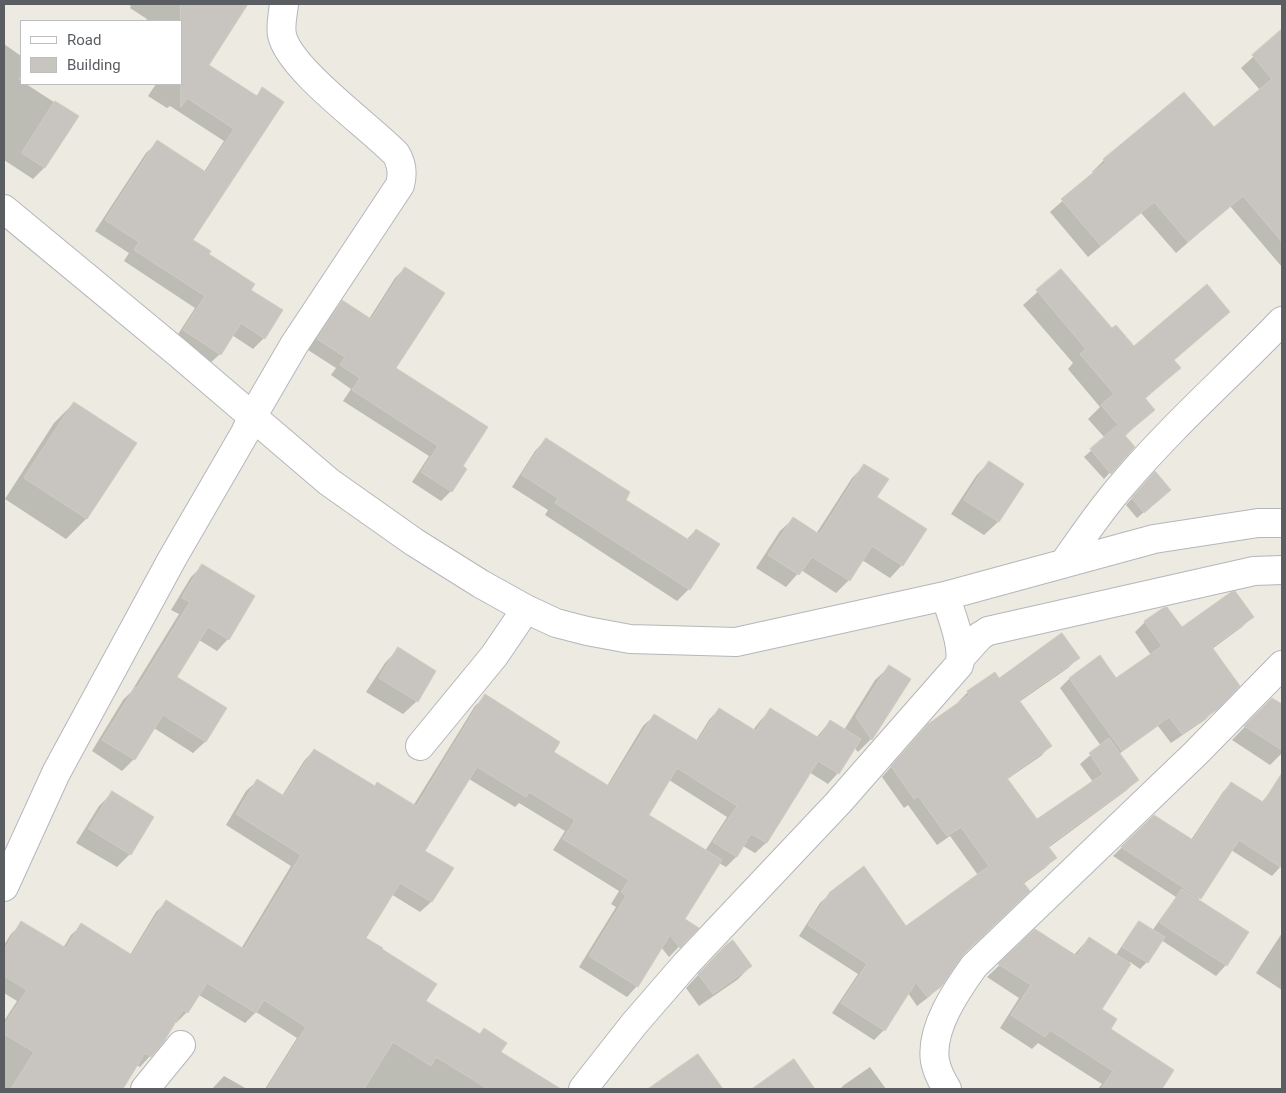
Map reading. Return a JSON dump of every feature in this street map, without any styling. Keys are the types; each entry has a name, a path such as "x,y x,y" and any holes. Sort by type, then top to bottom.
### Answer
{"street":[{"path":"4,887 56,773 172,559 294,345 400,185 402,178 400,160 396,154 315,81 291,56 282,34 284,4"},
{"path":"4,209 178,353 249,425 414,542 481,584 522,613 588,631 630,639 736,642 946,599 1064,563 1154,539 1258,523 1282,523"},
{"path":"1064,563 1099,513 1124,483 1188,413 1282,321"},
{"path":"959,644 988,632 1254,571 1282,570"},
{"path":"584,1089 634,1024 686,964 838,803 959,665 959,644 946,599"},
{"path":"420,746 494,656 522,613"},
{"path":"947,1089 935,1061 935,1044 940,1024 960,984 974,966 1196,753 1282,665"},
{"path":"145,1089 181,1046"}],"building":[{"path":"181,4 248,4 209,65 257,96 262,87 284,102 193,240 211,251 209,254 255,284 251,290 283,310 265,339 241,323 221,355 183,330 205,296 134,250 139,242 105,220 157,140 206,172 234,129 187,98 181,107"},
{"path":"1282,29 1282,242 1243,196 1188,242 1154,202 1101,246 1061,199 1106,162 1103,159 1184,92 1214,127 1272,79 1252,55"},
{"path":"55,101 79,116 45,168 22,153"},
{"path":"405,267 445,293 396,368 488,427 463,466 467,469 452,492 421,472 438,446 352,390 360,378 340,365 345,357 317,339 342,300 371,319"},
{"path":"1061,269 1112,328 1116,325 1134,346 1207,284 1230,312 1174,360 1181,368 1145,398 1155,410 1126,434 1101,405 1114,394 1080,354 1086,349 1036,290"},
{"path":"74,402 137,443 87,519 24,478"},
{"path":"1117,426 1135,447 1111,474 1090,449"},
{"path":"546,438 630,492 626,500 689,540 696,529 720,544 690,590 555,503 558,498 522,475"},
{"path":"989,461 1024,484 999,522 964,500"},
{"path":"864,464 889,479 877,497 927,529 903,566 872,546 850,581 812,557 799,575 768,555 793,517 819,534"},
{"path":"1155,471 1171,490 1144,513 1132,498"},
{"path":"202,564 255,596 229,640 208,627 177,677 227,708 206,742 163,715 135,760 102,740 135,687 137,688 190,602 182,598"},
{"path":"1235,591 1254,617 1212,647 1240,686 1218,709 1182,734 1169,717 1122,751 1069,678 1100,655 1116,678 1162,646 1144,621 1167,607 1182,627"},
{"path":"1062,633 1080,658 1019,700 1052,746 1007,778 1037,819 1103,774 1089,753 1109,738 1139,780 1048,846 1057,858 1023,882 1030,891 963,955 941,987 927,997 916,982 885,1031 841,1003 867,964 808,925 830,892 864,866 906,926 989,866 961,827 947,836 918,796 914,799 891,766 928,724 969,695 967,691 995,672 999,678"},
{"path":"398,647 436,671 418,702 379,678"},
{"path":"889,665 911,679 872,740 856,717"},
{"path":"485,694 560,742 554,752 609,786 654,714 698,741 719,708 756,731 770,708 819,738 830,720 861,739 839,774 818,761 767,843 751,834 737,857 713,842 737,806 677,768 649,815 722,860 685,919 699,928 680,948 670,935 638,987 589,956 626,896 621,892 629,880 563,839 575,820 529,792 526,797 477,767 425,851 454,868 432,902 400,883 366,938 437,984 426,1001 480,1034 484,1028 507,1043 501,1052 561,1089 488,1089 436,1057 431,1066 393,1042 364,1089 267,1089 306,1027 264,1000 256,1013 207,983 188,1013 183,1010 163,1043 151,1057 145,1053 123,1089 11,1089 34,1052 4,1034 4,1025 27,990 4,976 4,950 21,921 66,948 81,923 132,955 166,900 244,949 301,855 236,814 257,779 284,796 314,749 375,786 377,782 416,806"},
{"path":"1272,698 1282,704 1282,750 1244,726"},
{"path":"1282,773 1282,868 1239,840 1201,899 1121,847 1154,815 1193,840 1231,782 1263,802"},
{"path":"112,791 154,817 131,855 89,829"},
{"path":"1182,889 1249,932 1227,966 1160,923"},
{"path":"1139,921 1165,937 1148,963 1122,947"},
{"path":"1035,929 1077,956 1089,937 1131,964 1102,1009 1117,1019 1111,1029 1174,1070 1162,1089 1101,1089 1113,1071 1050,1030 1045,1037 1011,1015 1031,985 998,964"},
{"path":"733,940 752,966 713,994 698,974"},
{"path":"698,1054 723,1089 648,1089"},
{"path":"794,1059 815,1089 752,1089"}]}
